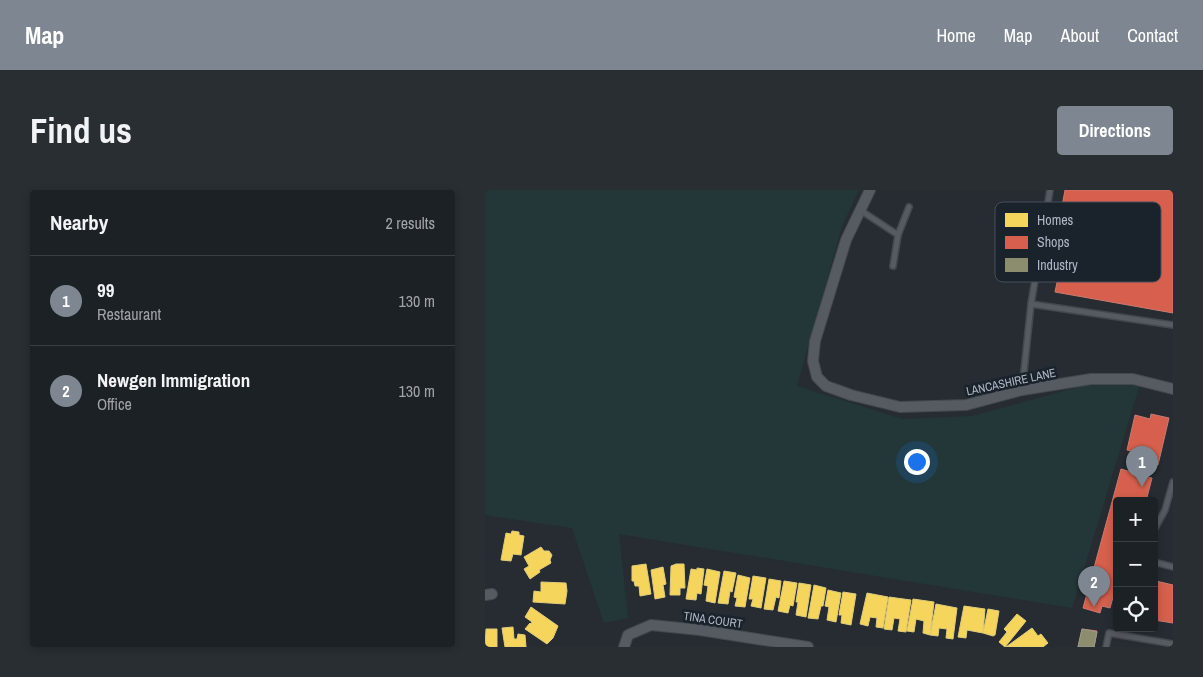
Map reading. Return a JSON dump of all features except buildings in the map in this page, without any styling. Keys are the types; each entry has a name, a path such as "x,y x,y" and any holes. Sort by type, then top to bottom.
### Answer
{"street":[{"name":"LANCASHIRE LANE","path":"870,190 846,240 815,341 813,361 817,377 826,386 900,406 966,405 1022,390 1091,379 1133,379 1173,389"},
{"name":"TINA COURT","path":"624,647 628,635 651,625 699,630 809,647"}],"lane":[{"path":"893,266 898,235 909,207"},
{"path":"860,210 898,235"},
{"path":"1022,390 1028,320 1035,282"},
{"path":"1031,304 1173,324"},
{"path":"1158,523 1165,510 1173,482"},
{"path":"1158,563 1173,567"},
{"path":"1106,647 1109,633 1173,644"}],"green space":[{"path":"485,190 859,190 842,226 797,386 902,419 972,416 1100,381 1140,384 1072,608 619,534 628,618 604,623 572,528 485,515"}],"place":[{"name":"99","path":"1142,487"},
{"name":"Newgen Immigration","path":"1094,607"}]}
